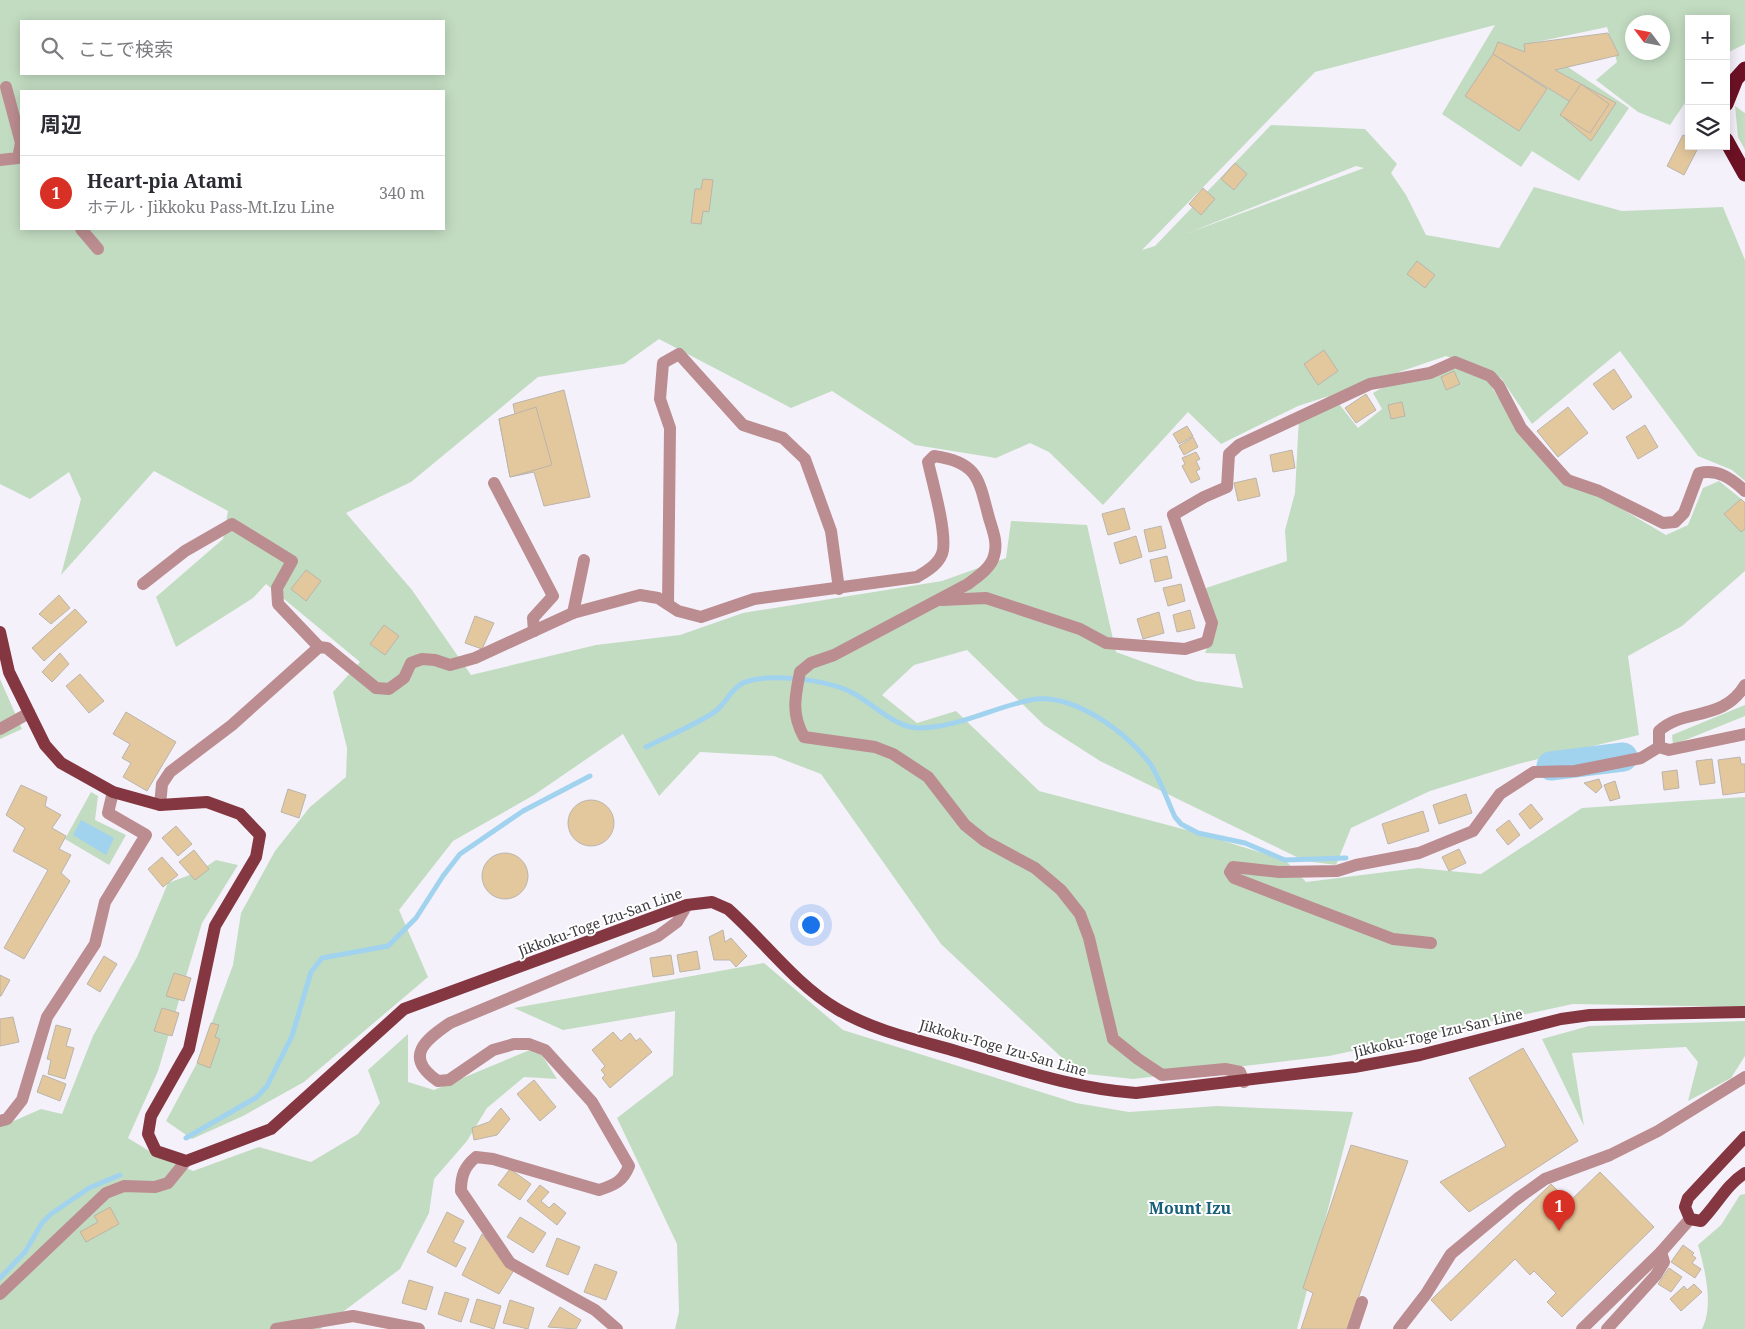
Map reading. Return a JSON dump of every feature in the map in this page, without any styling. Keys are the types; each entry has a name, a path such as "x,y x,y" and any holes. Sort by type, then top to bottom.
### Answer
{"highway":[{"path":"1730,94 1736,79 1745,69"},
{"path":"1730,147 1745,174"}],"main road":[{"path":"0,632 9,672 45,745 61,763 113,792 160,805 207,802 240,814 260,835 256,857 215,926 189,1049 151,1116 148,1134 156,1151 186,1161"},
{"name":"Jikkoku-Toge Izu-San Line","path":"186,1161 271,1129 404,1009 687,905 712,902 728,909 809,990 838,1010 876,1028 1101,1091 1136,1094 1354,1068 1561,1019 1590,1015 1745,1012"},
{"path":"1745,1137 1688,1198 1685,1207 1690,1219 1701,1221 1713,1210 1722,1194 1735,1180 1745,1173"}],"street":[{"path":"6,87 20,139"},
{"path":"0,160 20,160"},
{"path":"81,230 98,249"},
{"path":"668,604 670,428 660,399 663,363 679,354 743,426 783,438 805,459 831,531 839,589"},
{"path":"940,600 986,598 1080,630 1106,643 1185,649 1207,642 1212,623 1173,515 1204,497 1226,488 1229,454 1239,445 1370,384 1430,373 1455,362 1490,376 1499,386 1521,428 1567,480 1599,491 1663,523 1675,522 1684,513 1699,473 1711,470 1736,482 1745,490"},
{"path":"143,584 185,551 232,524 292,561 277,588 278,604 319,647 327,648 376,688 389,689 404,678 412,663 422,659 435,660 450,665 475,658 573,613 640,595 658,598 678,611 701,616 754,599 917,577 934,566 943,552 942,532 928,462 934,456 948,458 968,468 979,478 996,541 994,557 985,571 968,584 834,655 810,663 800,672 795,709 796,724 804,737 875,747 899,758 928,777 964,824 985,841 1035,868 1061,890 1080,914 1089,938 1113,1039 1138,1059 1162,1075 1225,1069 1240,1072 1244,1082"},
{"path":"494,483 553,596 533,618 534,631"},
{"path":"573,613 584,560"},
{"path":"160,805 162,784 170,772 232,725 319,647"},
{"path":"1659,746 1659,731 1667,723 1716,711 1740,694 1745,685"},
{"path":"0,728 29,713"},
{"path":"1659,746 1669,750 1745,734"},
{"path":"1431,944 1393,939 1359,928 1234,878 1230,872 1234,866 1279,872 1336,872 1356,865 1419,853 1473,831 1500,794 1534,772 1575,771 1641,758 1659,746"},
{"path":"0,1122 7,1120 22,1100 47,1016 96,944 105,902 146,835 108,813 113,792"},
{"path":"617,1329 595,1310 510,1263 461,1191 461,1179 467,1165 476,1157 493,1159 599,1190 613,1186 625,1177 629,1166 592,1102 544,1050 529,1044 514,1044 493,1050 449,1080 438,1081 427,1074 419,1063 420,1050 428,1038 450,1023 658,936 677,922 687,905"},
{"path":"1399,1329 1426,1294 1451,1254 1517,1199 1545,1179 1610,1155 1658,1131 1745,1077"},
{"path":"0,1294 106,1193 124,1186 155,1187 168,1183 186,1161"},
{"path":"1582,1329 1661,1252 1690,1219"},
{"path":"1607,1329 1656,1275 1664,1262 1661,1252"},
{"path":"1353,1329 1362,1302"},
{"path":"276,1329 335,1323 353,1316 419,1329"}],"green space":[{"path":"0,0 1745,0 1745,44 1730,52 1730,15 1685,15 1685,103 1670,125 1638,112 1596,80 1617,62 1607,27 1532,43 1629,108 1579,181 1532,151 1521,167 1442,114 1495,25 1315,72 1142,250 1155,246 1271,125 1365,129 1397,164 1391,173 1406,195 1426,235 1499,248 1534,187 1622,211 1723,207 1745,260 1745,481 1732,470 1698,456 1620,351 1532,424 1501,378 1446,356 1332,395 1358,428 1382,409 1373,393 1397,379 1455,362 1488,381 1520,432 1521,428 1583,486 1666,535 1688,525 1703,488 1719,481 1745,502 1745,571 1682,626 1628,656 1639,735 1518,764 1430,791 1351,828 1336,865 1305,861 1100,761 1044,725 967,650 914,665 882,695 917,723 956,711 1039,791 1198,833 1285,860 1306,882 1418,868 1481,874 1582,808 1745,797 1745,1007 1573,1004 1329,1056 1133,1079 1078,1073 941,944 821,774 774,756 700,752 659,796 623,734 534,795 453,841 399,910 428,977 304,1082 243,1116 192,1139 166,1121 197,1063 233,965 241,913 275,851 310,807 346,777 347,748 333,692 360,662 266,584 253,598 176,647 156,597 223,539 228,511 154,471 61,575 81,499 69,472 30,499 0,484","holes":["1356,166 1364,168 1188,233","659,339 791,408 832,391 915,445 996,458 1030,443 1049,452 1103,505 1188,412 1221,444 1298,406 1329,396 1299,417 1295,493 1285,530 1287,561 1200,590 1216,626 1205,653 1235,654 1243,688 1196,681 1116,652 1087,525 1011,521 1006,558 942,581 743,613 680,635 596,645 471,675 412,590 346,513 411,482 538,377 624,364"]},
{"path":"1735,106 1745,113 1745,150 1738,137"},
{"path":"0,679 22,729 0,739"},
{"path":"1745,705 1745,716 1673,745 1672,735"},
{"path":"91,792 98,796 95,820 126,835 109,865 65,839"},
{"path":"216,860 238,865 202,923 158,1071 128,1138 159,1157 193,1171 259,1147 311,1162 358,1134 380,1103 368,1070 408,1034 408,1082 434,1090 537,1047 557,1079 524,1077 487,1108 467,1141 434,1179 429,1213 400,1269 320,1329 0,1329 0,1127 41,1109 62,1114 93,1036 137,957 168,883 198,872"},
{"path":"764,963 843,1030 1076,1103 1129,1112 1217,1106 1353,1112 1297,1329 675,1329 679,1312 677,1244 617,1118 673,1075 675,1011 563,1030 514,1008"},
{"path":"1745,1021 1745,1056 1731,1078 1688,1101 1698,1062 1686,1047 1572,1053 1584,1126 1542,1039 1589,1026"},
{"path":"1745,1194 1745,1329 1702,1329 1706,1320 1708,1298 1706,1276 1698,1245 1721,1225 1740,1195"}],"water":[{"path":"81,820 114,838 106,855 73,835"}],"building":[{"path":"1608,33 1619,55 1555,70 1616,103 1591,141 1563,117 1569,101 1493,54 1498,42 1525,52 1524,44"},
{"path":"1493,54 1547,89 1519,131 1465,96"},
{"path":"1581,84 1609,104 1590,133 1560,115"},
{"path":"1683,135 1685,136 1685,150 1697,150 1684,175 1667,166"},
{"path":"1235,163 1247,174 1234,190 1221,179"},
{"path":"703,179 713,180 709,212 703,211 701,224 691,223 695,189 701,189"},
{"path":"1203,188 1215,199 1201,215 1189,204"},
{"path":"1417,261 1435,275 1425,288 1407,274"},
{"path":"1324,350 1338,371 1318,385 1304,364"},
{"path":"1614,369 1632,397 1613,410 1593,384"},
{"path":"1454,371 1460,384 1446,390 1441,377"},
{"path":"564,390 590,497 544,506 534,472 510,477 499,419 515,414 513,404"},
{"path":"1366,394 1376,410 1356,423 1345,408"},
{"path":"1402,402 1405,416 1391,419 1388,405"},
{"path":"536,407 552,465 510,477 499,419"},
{"path":"1568,407 1588,433 1558,457 1537,431"},
{"path":"1645,425 1658,447 1638,459 1626,437"},
{"path":"1187,426 1193,436 1179,444 1173,434"},
{"path":"1193,437 1198,447 1184,455 1179,446"},
{"path":"1292,450 1295,468 1273,472 1270,455"},
{"path":"1196,452 1200,459 1196,461 1200,469 1196,471 1200,479 1191,483 1182,466 1185,464 1182,458"},
{"path":"1256,478 1260,496 1238,501 1234,483"},
{"path":"1741,499 1745,503 1745,529 1741,532 1724,514"},
{"path":"1124,508 1130,529 1108,535 1102,514"},
{"path":"1161,526 1166,548 1149,552 1144,530"},
{"path":"1136,536 1142,557 1120,564 1114,543"},
{"path":"1167,556 1172,578 1155,582 1150,560"},
{"path":"306,570 321,581 306,601 291,589"},
{"path":"1181,584 1185,601 1168,606 1163,588"},
{"path":"59,595 70,608 51,624 39,614"},
{"path":"75,609 87,622 44,661 32,648"},
{"path":"1190,610 1195,628 1177,632 1173,615"},
{"path":"1159,612 1164,633 1143,639 1137,619"},
{"path":"475,616 494,623 482,649 465,643"},
{"path":"384,625 399,636 385,655 370,644"},
{"path":"60,653 69,664 52,682 42,672"},
{"path":"80,674 104,701 89,713 66,686"},
{"path":"126,712 176,742 147,791 123,777 131,763 122,758 130,744 113,734"},
{"path":"1740,757 1741,764 1745,764 1745,792 1723,795 1718,760"},
{"path":"1712,759 1715,783 1700,785 1696,761"},
{"path":"1677,770 1679,788 1664,790 1662,772"},
{"path":"1599,779 1602,787 1596,793 1584,783"},
{"path":"1615,781 1620,798 1610,801 1604,785"},
{"path":"21,785 47,797 45,806 61,815 52,828 66,836 59,849 71,855 61,873 70,881 24,959 4,948 48,870 13,851 25,828 6,815"},
{"path":"288,789 306,795 299,818 281,812"},
{"path":"1466,794 1472,813 1439,824 1433,805"},
{"path":"591,800 604,804 610,810 614,823 610,836 604,842 591,846 578,842 572,836 568,823 572,810 578,804"},
{"path":"1531,804 1543,819 1530,829 1519,814"},
{"path":"1423,811 1429,831 1388,844 1382,824"},
{"path":"1509,820 1520,835 1508,845 1496,830"},
{"path":"176,826 192,844 178,856 162,838"},
{"path":"1459,849 1466,863 1449,871 1442,857"},
{"path":"194,850 209,869 195,880 179,862"},
{"path":"505,853 518,857 524,863 528,876 524,889 518,895 505,899 492,895 486,889 482,876 486,863 492,857"},
{"path":"162,857 178,875 163,887 148,869"},
{"path":"723,930 725,942 731,938 747,956 736,967 730,960 714,960 709,937"},
{"path":"697,951 700,969 680,972 677,955"},
{"path":"671,955 674,974 653,977 650,958"},
{"path":"104,956 117,964 100,992 87,984"},
{"path":"174,973 191,978 184,1001 166,996"},
{"path":"0,975 10,980 1,996 0,996"},
{"path":"162,1008 179,1013 172,1036 154,1031"},
{"path":"13,1017 19,1042 0,1046 0,1019"},
{"path":"211,1023 219,1025 215,1037 220,1039 210,1068 197,1063"},
{"path":"56,1025 71,1029 66,1046 74,1048 65,1079 48,1074 51,1060 47,1059"},
{"path":"613,1032 621,1041 630,1033 636,1041 640,1038 652,1052 610,1088 602,1078 605,1075 601,1070 605,1066 592,1050"},
{"path":"1523,1048 1578,1141 1469,1212 1440,1182 1506,1146 1469,1078"},
{"path":"43,1075 66,1084 60,1101 37,1092"},
{"path":"534,1080 556,1107 540,1121 517,1094"},
{"path":"501,1108 510,1119 497,1135 474,1140 472,1128 489,1122"},
{"path":"1351,1145 1408,1161 1347,1329 1301,1329 1313,1293 1303,1288"},
{"path":"510,1169 531,1184 520,1200 498,1185"},
{"path":"1600,1172 1654,1227 1562,1317 1547,1302 1556,1293 1534,1271 1530,1275 1515,1259 1451,1321 1431,1300 1551,1184 1569,1202"},
{"path":"540,1185 549,1192 541,1201 549,1208 554,1203 566,1213 557,1225 527,1201"},
{"path":"110,1207 119,1224 86,1242 80,1232 98,1222 94,1216"},
{"path":"447,1212 464,1221 453,1242 466,1248 456,1267 427,1252"},
{"path":"520,1217 546,1233 533,1253 507,1237"},
{"path":"482,1234 514,1270 499,1294 462,1275"},
{"path":"557,1238 580,1247 568,1275 546,1266"},
{"path":"1683,1245 1694,1253 1692,1255 1696,1258 1692,1263 1701,1269 1695,1278 1671,1262"},
{"path":"595,1264 617,1272 606,1300 584,1292"},
{"path":"1669,1268 1682,1277 1671,1292 1658,1284"},
{"path":"409,1280 433,1287 426,1310 402,1303"},
{"path":"1694,1284 1702,1292 1681,1311 1670,1299 1684,1286 1687,1290"},
{"path":"445,1292 469,1299 461,1322 438,1314"},
{"path":"477,1299 501,1306 494,1329 470,1322"},
{"path":"510,1300 534,1308 528,1329 503,1323"},
{"path":"560,1307 581,1320 576,1329 548,1327"}],"waterway":[{"path":"646,747 711,714 720,707 735,688 743,683 767,678 813,681 840,688 851,692 893,720 910,727 920,728 962,721 1016,703 1046,699 1081,708 1098,717 1128,740 1151,765 1175,817 1181,824 1198,833 1245,843 1285,860 1346,858"},
{"path":"1551,766 1623,757"},
{"path":"186,1138 257,1097 267,1086 292,1036 311,972 322,958 388,946 416,918 443,876 460,854 523,811 590,776"},
{"path":"0,1278 25,1252 42,1223 51,1214 89,1188 120,1175"}],"place":[{"name":"Heart-pia Atami","path":"1559,1231"}],"district":[{"name":"Mount Izu","path":"1190,1208"}]}
